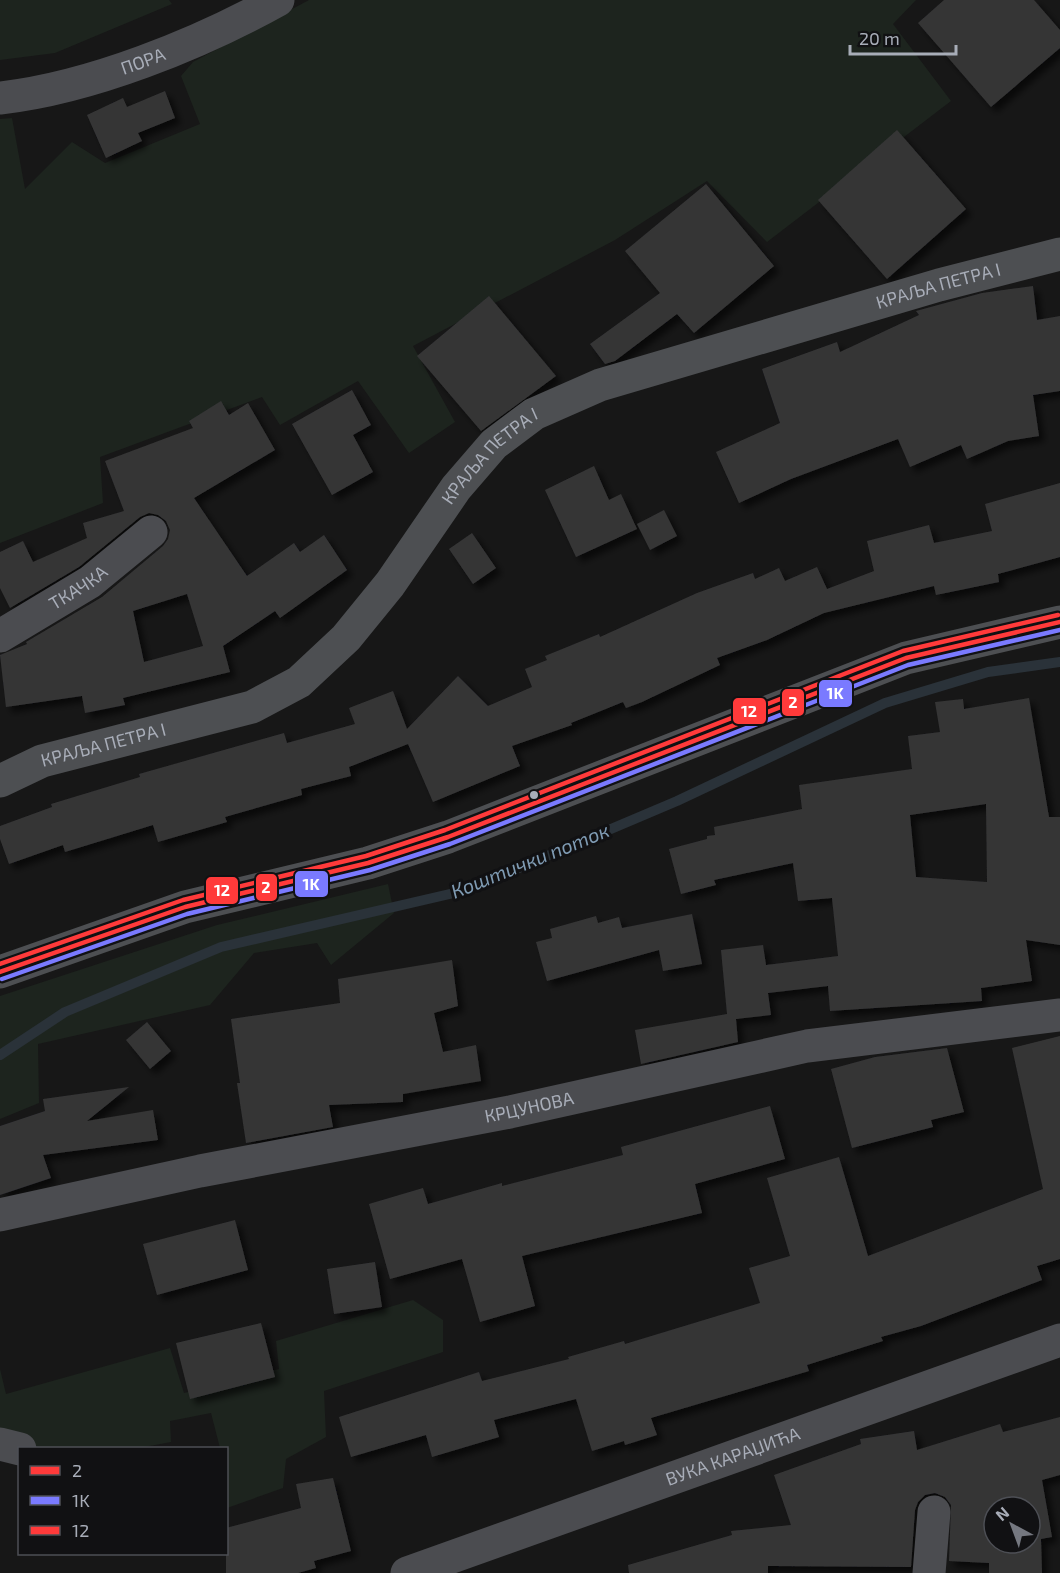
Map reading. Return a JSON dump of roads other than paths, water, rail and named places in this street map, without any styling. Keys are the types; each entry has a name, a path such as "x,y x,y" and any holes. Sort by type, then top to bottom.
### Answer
{"main road":[{"name":"КРАЉА ПЕТРА I","path":"0,781 42,761 252,707 299,682 346,638 390,584 456,488 494,444 534,414 600,385 939,285 1060,254"},
{"path":"0,972 185,907 368,863 448,837 906,658 1060,622"}],"street":[{"name":"ПОРА","path":"0,98 63,86 116,70 188,43 278,0"},
{"name":"ТКАЧКА","path":"0,636 90,582 150,532"},
{"path":"0,763 42,761"},
{"name":"КРЦУНОВА","path":"0,1215 200,1171 510,1112 807,1046 1060,1015"},
{"name":"ВУКА КАРАЏИЋА","path":"407,1573 1060,1340"},
{"path":"0,1444 18,1448"},
{"path":"929,1573 934,1512"}],"waterway":[{"name":"Коштички поток","path":"0,1055 65,1012 221,947 467,890 677,801 885,703 988,672 1060,662"}]}
